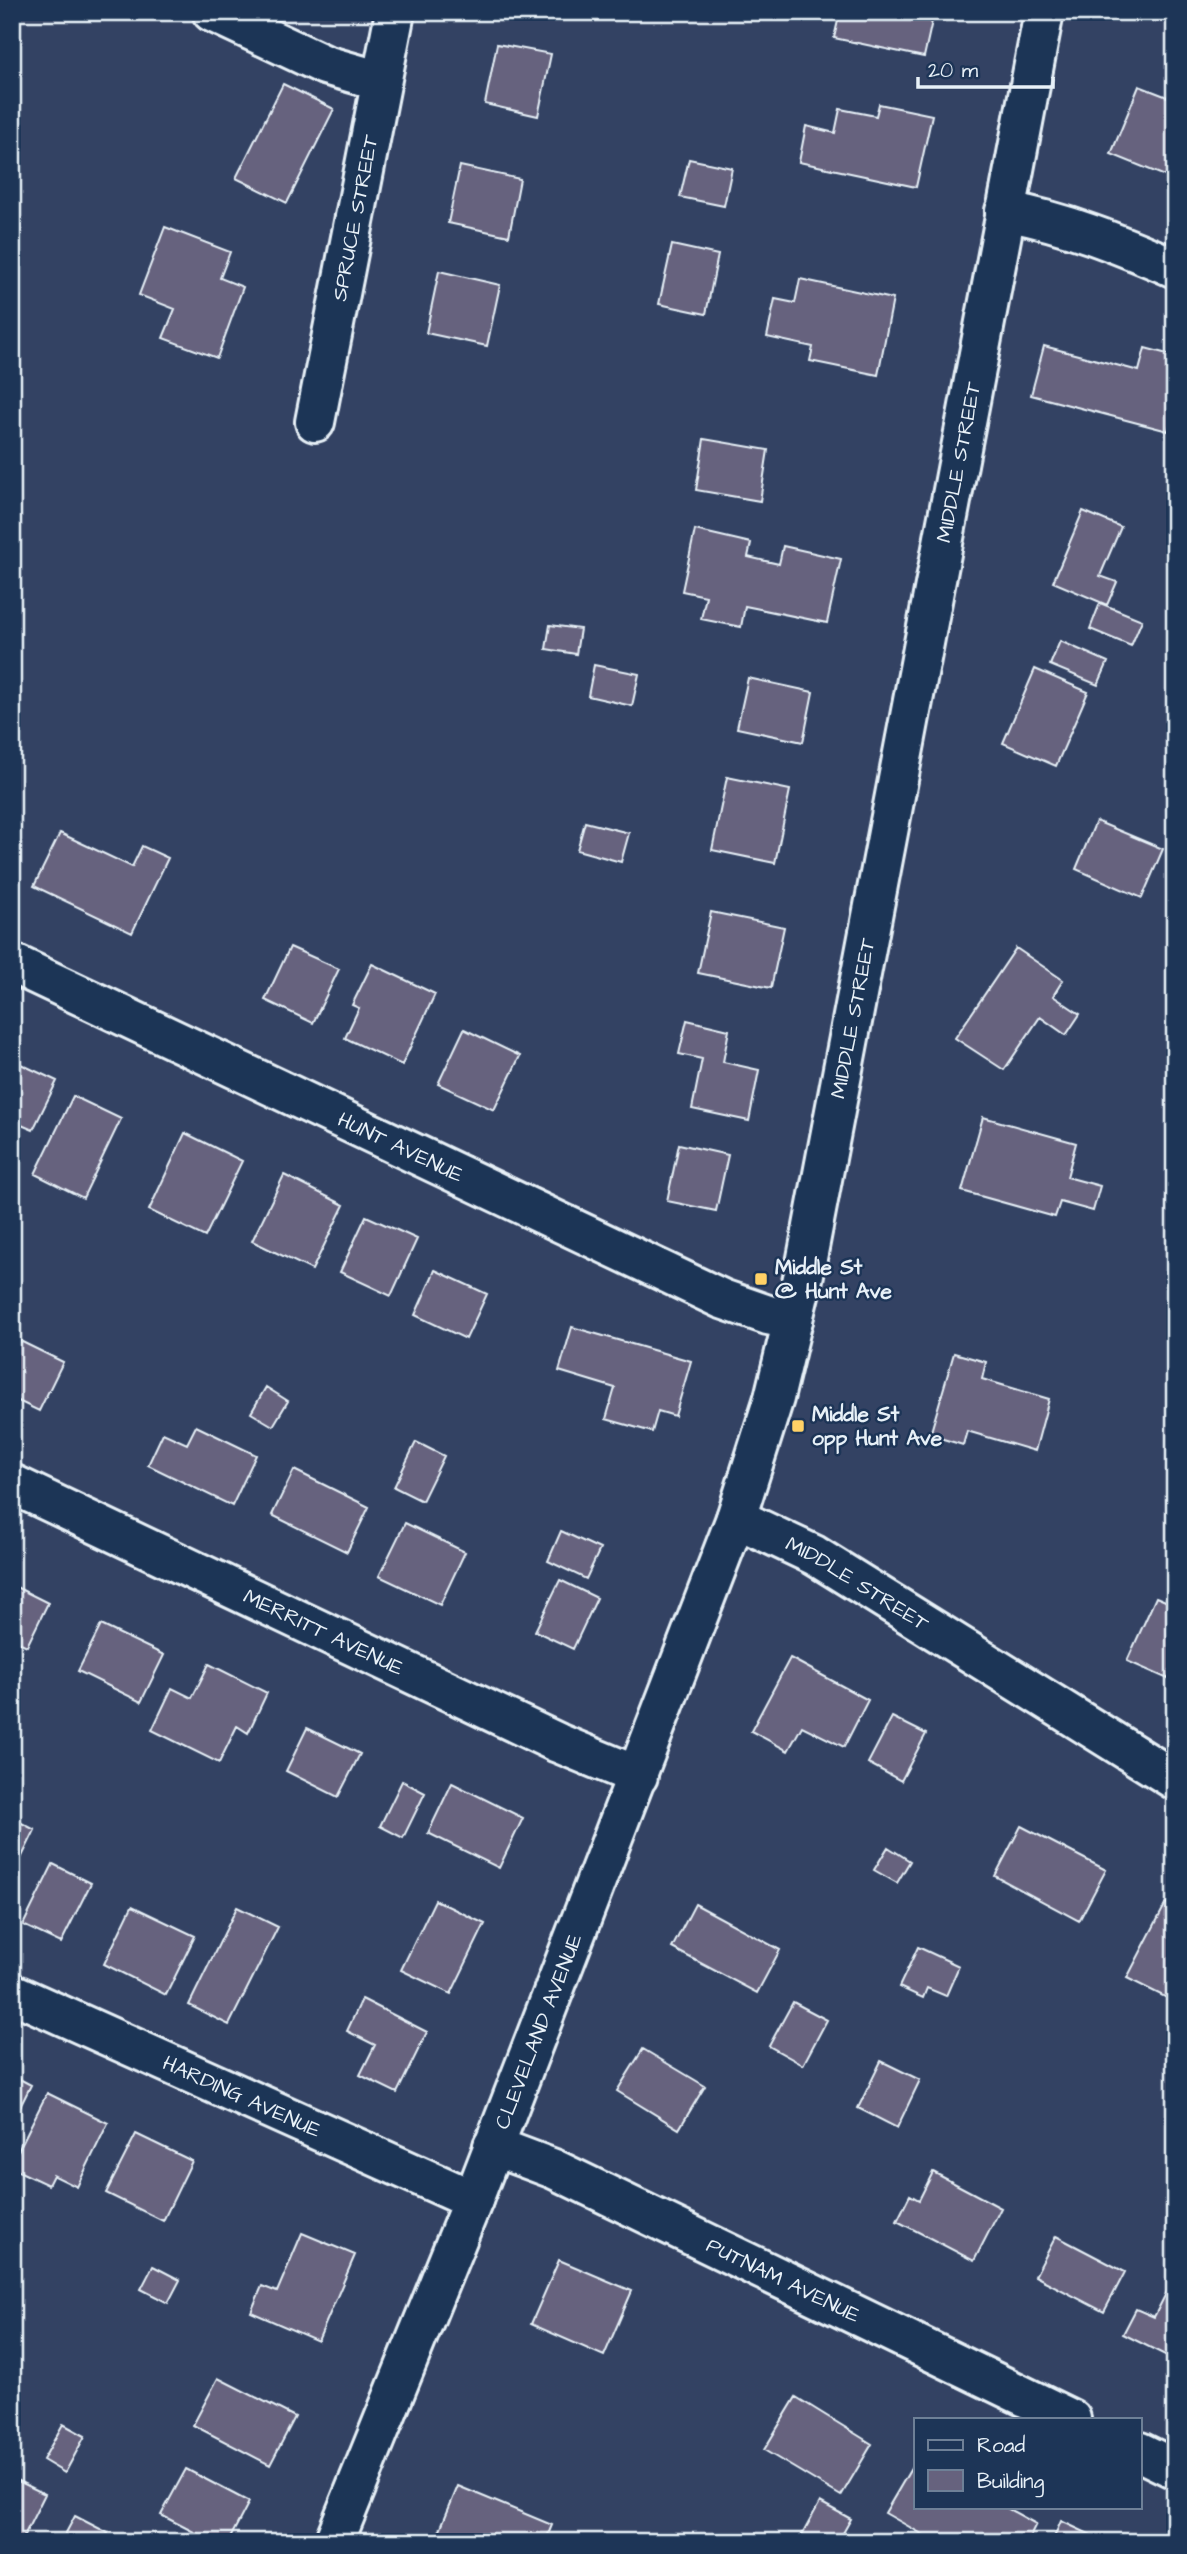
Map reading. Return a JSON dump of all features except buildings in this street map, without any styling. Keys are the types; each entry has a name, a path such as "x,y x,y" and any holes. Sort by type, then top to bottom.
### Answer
{"street":[{"path":"212,12 325,65 381,81"},
{"name":"SPRUCE STREET","path":"315,422 395,12"},
{"name":"MIDDLE STREET","path":"1044,12 793,1320 774,1398 736,1518 814,1555 1175,1780"},
{"path":"1006,211 1060,222 1175,268"},
{"name":"HUNT AVENUE","path":"12,963 722,1299 768,1315 793,1320"},
{"name":"MERRITT AVENUE","path":"12,1484 558,1743 638,1776"},
{"name":"CLEVELAND AVENUE","path":"334,2542 473,2200 736,1518"},
{"name":"HARDING AVENUE","path":"12,1993 473,2200"},
{"name":"PUTNAM AVENUE","path":"494,2146 554,2169 1070,2418"},
{"path":"1142,2453 1175,2469"}],"place":[{"name":"Middle St @ Hunt Ave","path":"761,1279"},
{"name":"Middle St opp Hunt Ave","path":"798,1426"}]}
